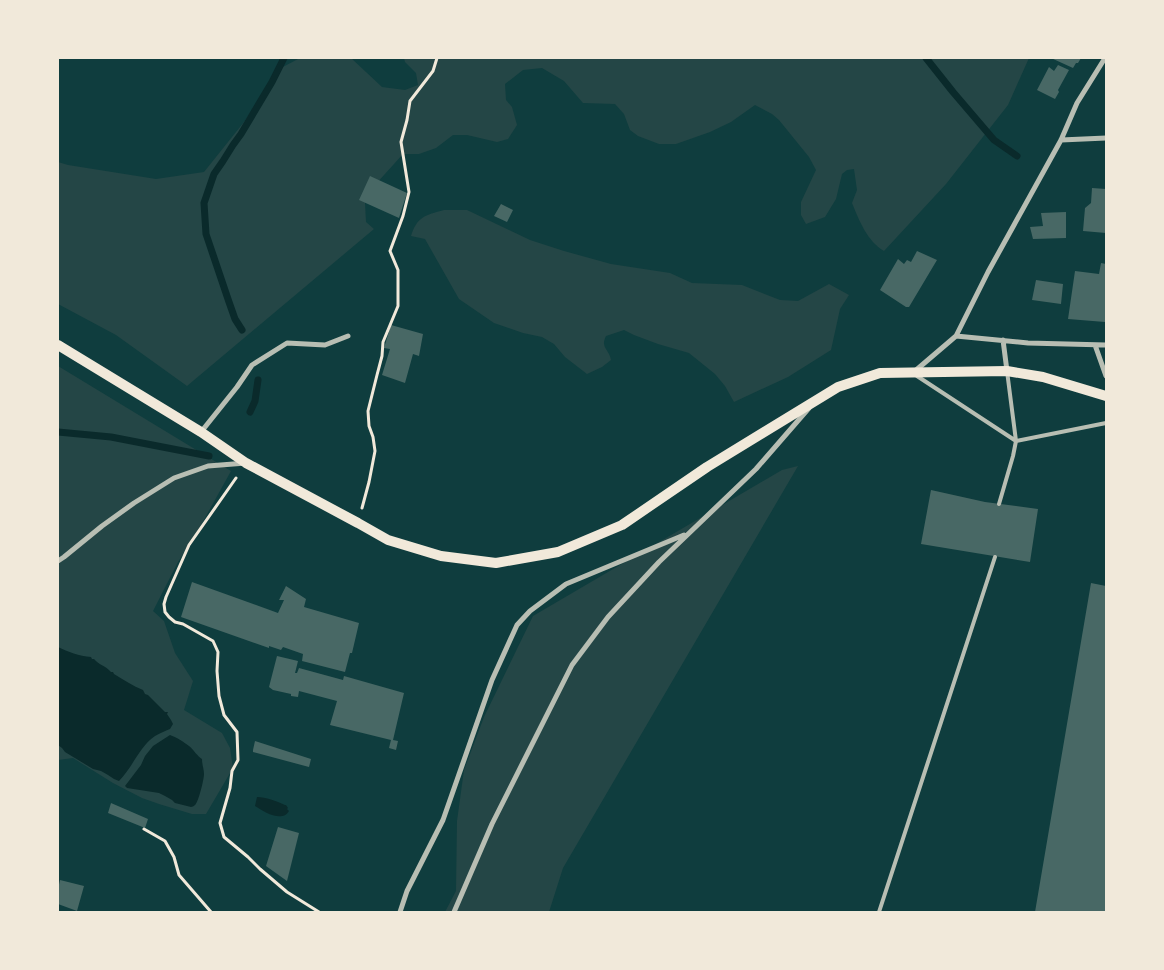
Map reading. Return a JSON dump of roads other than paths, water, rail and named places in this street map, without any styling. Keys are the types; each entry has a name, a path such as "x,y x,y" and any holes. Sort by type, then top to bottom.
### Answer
{"main road":[{"path":"58,345 201,432 246,464 358,522 388,540 441,556 496,562 558,552 622,525 707,467 838,387 880,373 1007,372 1043,377 1106,396"}],"street":[{"path":"913,373 956,336 988,272 1061,140 1077,103 1105,58"},
{"path":"1061,140 1106,138"},
{"path":"201,432 252,365 287,343 325,345 348,336"},
{"path":"956,336 1028,343 1106,345"},
{"path":"1003,340 1007,372"},
{"path":"1095,345 1106,376"},
{"path":"454,912 492,824 572,665 608,618 658,562 756,469 816,400"},
{"path":"58,561 108,521 174,478 208,466 246,464"},
{"path":"400,912 407,892 443,820 492,680 517,625 530,611 566,584 687,534"}],"lane":[{"path":"1000,504 1016,442 1007,372"},
{"path":"913,373 1016,442 1106,423"},
{"path":"879,912 995,557"}],"waterway":[{"path":"242,330 235,319 206,234 204,203 214,174 241,134 284,58"},
{"path":"926,58 994,140 1017,156"},
{"path":"250,412 255,401 258,380"},
{"path":"58,432 111,437 209,456"}]}
